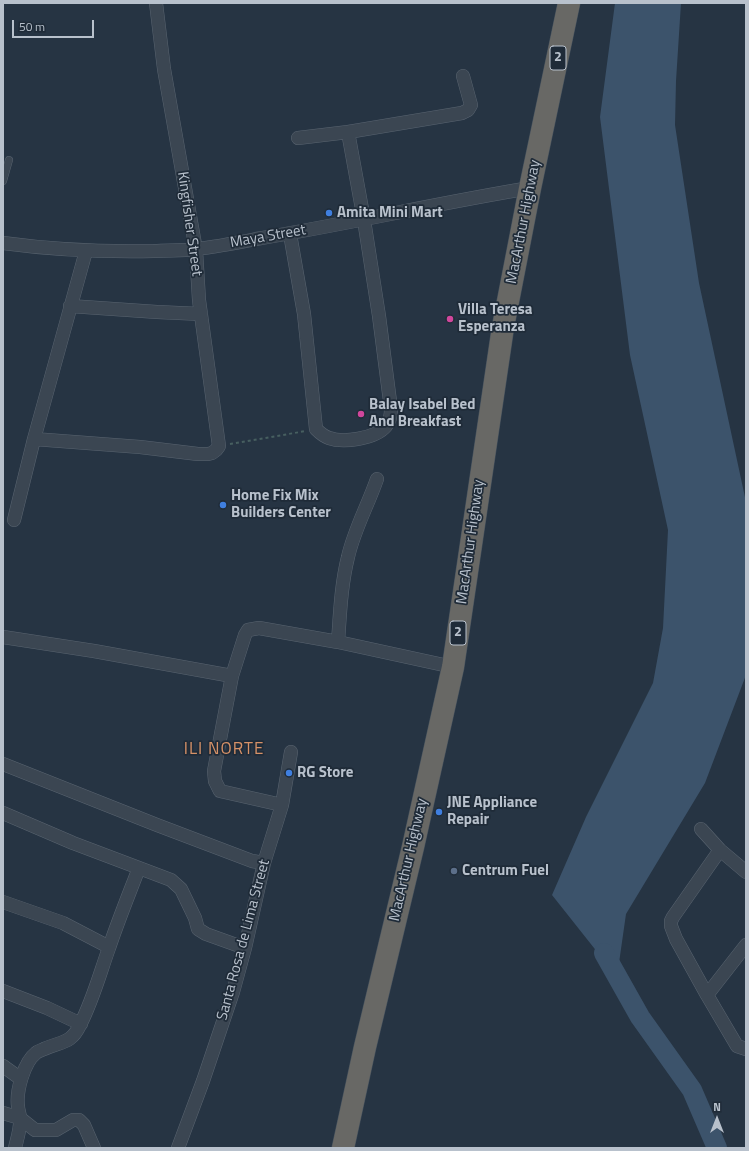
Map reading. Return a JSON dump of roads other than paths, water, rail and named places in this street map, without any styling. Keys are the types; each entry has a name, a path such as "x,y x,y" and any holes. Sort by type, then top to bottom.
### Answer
{"highway":[{"name":"MacArthur Highway","path":"343,1148 413,847 453,666 503,327 530,188 569,3"}],"street":[{"name":"Kingfisher Street","path":"34,439 140,447 198,454 212,453 218,446 201,314 196,250 164,69 156,3"},
{"path":"298,138 348,132 465,112 471,105 463,76"},
{"path":"290,234 304,314 316,429 327,438 345,441 367,437 385,427 392,409 364,220 348,132"},
{"name":"Maya Street","path":"3,243 86,251 130,252 196,250 290,234 530,188"},
{"path":"14,520 34,439 86,251"},
{"path":"70,306 201,314"},
{"path":"338,642 343,584 348,556 359,523 377,479"},
{"path":"282,805 220,791 214,781 214,771 232,676 248,630 259,628 338,642 453,666"},
{"path":"3,637 94,651 232,676"},
{"name":"Santa Rosa de Lima Street","path":"178,1148 203,1081 233,992 245,948 264,864 282,805 291,752"},
{"path":"3,764 211,846 264,864"},
{"path":"3,813 72,843 171,880 181,889 191,909 198,929 206,934 245,948"},
{"path":"701,829 720,850 746,872"},
{"path":"720,850 671,921 672,929 707,995 737,1046 746,1049"},
{"path":"15,1148 20,1118 18,1105 21,1079 29,1061 36,1053 65,1042 74,1036 81,1024 139,868"},
{"path":"3,902 63,923 109,947"},
{"path":"707,995 746,945"},
{"path":"3,991 47,1008 81,1024"},
{"path":"3,1066 21,1079"},
{"path":"3,1113 20,1118 35,1130 56,1130 73,1120 79,1120 84,1125 94,1148"}],"lane":[{"path":"3,181 9,160"}],"water":[{"path":"615,3 681,3 675,125 699,283 746,502 746,675 705,783 626,914 617,977 552,895 586,817 653,683 663,628 668,530 630,355 600,117"}],"waterway":[{"path":"604,953 640,1017 692,1090 717,1148"}],"place":[{"name":"Amita Mini Mart","path":"329,213"},
{"name":"Villa Teresa Esperanza","path":"450,319"},
{"name":"Balay Isabel Bed And Breakfast","path":"361,414"},
{"name":"Home Fix Mix Builders Center","path":"223,505"},
{"name":"RG Store","path":"289,773"},
{"name":"JNE Appliance Repair","path":"439,812"},
{"name":"Centrum Fuel","path":"454,871"}],"district":[{"name":"ILI NORTE","path":"224,750"}]}
